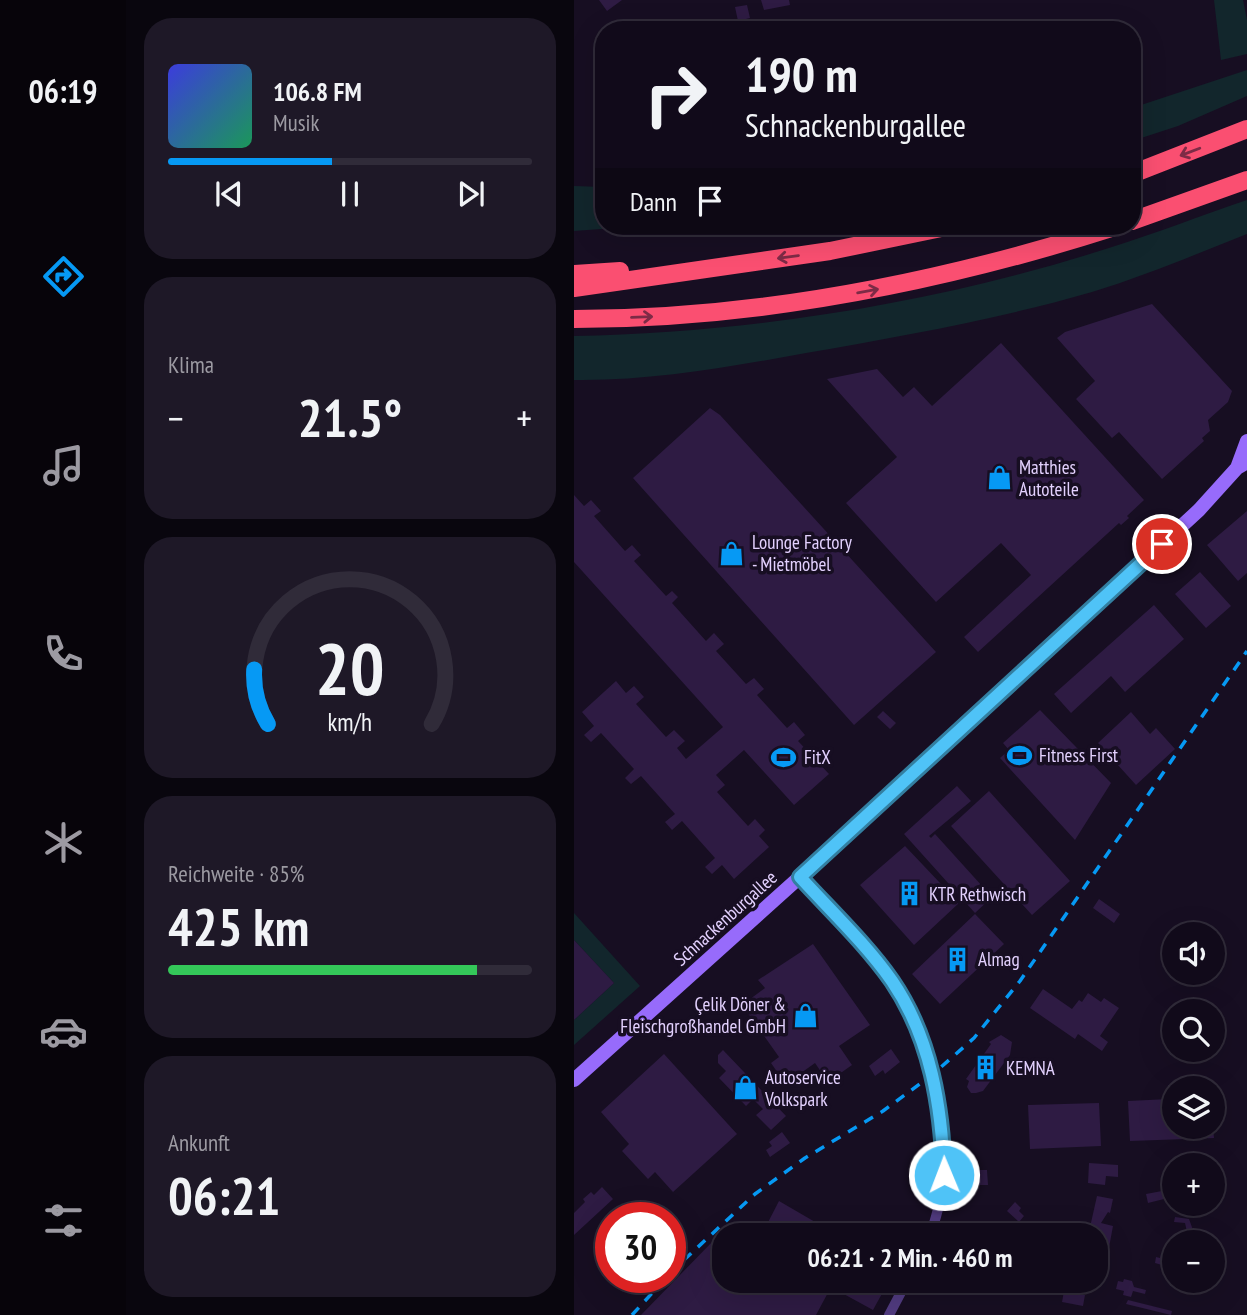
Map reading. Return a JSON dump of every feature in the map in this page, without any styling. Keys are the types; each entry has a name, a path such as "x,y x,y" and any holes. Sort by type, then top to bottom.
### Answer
{"highway":[{"path":"1141,170 1247,129"},
{"path":"1141,218 1247,180"},
{"path":"574,288 830,251 907,235"},
{"path":"574,319 655,317 741,309 872,290 964,271 1091,235"},
{"path":"574,274 729,265"}],"main road":[{"name":"Schnackenburgallee","path":"574,1080 800,877 1184,524 1242,465 1247,440"}],"street":[{"path":"800,877 890,979 913,1019 932,1075 943,1130 944,1175 934,1223"},
{"path":"889,1315 900,1293"}],"shaded area":[{"path":"1214,0 1243,0 1247,20 1247,54 1221,60"},
{"path":"1247,70 1247,96 1178,126 1141,138 1141,105"},
{"path":"574,186 595,187 595,229 574,231"},
{"path":"1247,200 1247,234 1131,279 1057,302 986,319 720,368 662,376 574,380 574,336 779,321 914,299 1047,267 1129,242"},
{"path":"574,913 640,986 574,1045 574,1020 614,983 574,940"}],"building":[{"path":"599,0 622,0 607,11"},
{"path":"761,0 789,0 790,5 764,10"},
{"path":"747,5 750,18 738,21 735,7"},
{"path":"1152,304 1232,391 1228,402 1208,420 1210,431 1202,438 1204,441 1162,479 1119,432 1112,438 1076,399 1095,381 1057,338 1065,332"},
{"name":"Matthies Autoteile","path":"1001,343 1144,500 1127,516 1129,518 1121,525 1119,523 978,652 964,637 1031,575 1001,543 936,602 846,503 897,457 827,379 877,369 903,397 914,387 932,406"},
{"path":"710,408 720,415 936,652 854,725 633,478"},
{"path":"574,495 584,506 591,500 601,511 594,516 625,551 632,545 641,555 634,561 666,596 672,591 678,597 672,603 706,641 714,633 724,644 716,651 746,684 754,678 764,689 757,695 787,728 794,722 805,735 798,741 829,774 794,805 744,750 716,775 725,785 717,792 748,826 755,819 765,830 759,836 769,847 734,879 722,865 712,874 705,867 715,858 682,821 672,830 665,822 675,814 641,776 631,784 625,778 634,769 601,733 591,742 584,735 594,726 582,712 616,681 626,693 634,686 644,697 636,704 666,737 674,730 685,741 677,748 686,759 723,727 574,562"},
{"path":"1247,511 1247,573 1238,581 1207,545"},
{"path":"1200,572 1231,606 1206,628 1175,594"},
{"path":"1154,605 1184,639 1125,692 1111,676 1071,713 1054,694"},
{"path":"1040,710 1111,783 1075,840 1000,758 1009,750 1003,743"},
{"path":"883,711 896,723 890,729 877,717"},
{"path":"1131,712 1150,734 1156,728 1175,749 1136,785 1098,743"},
{"path":"957,786 971,801 929,836 931,838 935,834 992,897 975,913 904,834"},
{"path":"989,791 1070,881 1032,915 951,826"},
{"name":"KTR Rethwisch","path":"905,846 959,903 914,945 860,885"},
{"path":"1099,899 1120,914 1114,923 1093,908"},
{"name":"Almag","path":"975,914 1004,944 940,1004 912,974"},
{"path":"574,940 614,983 574,1020"},
{"name":"Çelik Döner & Fleischgroßhandel GmbH","path":"813,944 870,1025 839,1046 852,1065 828,1082 815,1063 794,1078 788,1070 780,1076 771,1063 779,1057 742,1005 765,988 758,980"},
{"path":"1043,989 1072,1009 1079,1000 1082,1002 1088,993 1101,1002 1104,998 1119,1008 1100,1036 1108,1042 1102,1051 1078,1034 1075,1039 1030,1008"},
{"name":"KEMNA","path":"1001,1035 1012,1042 1010,1055 983,1091 971,1093 967,1087 969,1081 966,1079 991,1044 989,1042"},
{"path":"891,1049 900,1062 885,1074 883,1070 875,1076 869,1066"},
{"name":"Autoservice Volkspark","path":"723,1050 786,1116 771,1130 756,1115 763,1109 753,1099 746,1106 719,1078 726,1071 718,1063 718,1055"},
{"path":"664,1054 737,1134 673,1192 655,1172 648,1179 622,1151 629,1144 601,1112"},
{"path":"1162,1099 1162,1139 1186,1139 1130,1141 1128,1101"},
{"path":"1099,1103 1101,1146 1030,1149 1028,1105"},
{"path":"782,1132 790,1143 770,1157 766,1150 772,1146 769,1142"},
{"path":"1089,1163 1118,1165 1118,1177 1106,1176 1105,1185 1088,1183"},
{"path":"976,1170 987,1170 988,1185 976,1185"},
{"path":"602,1187 613,1199 610,1202 595,1202 595,1216 574,1235 574,1213 585,1202 583,1199 591,1192 594,1195"},
{"path":"1162,1191 1162,1200 1148,1203 1146,1194"},
{"path":"1097,1196 1113,1199 1110,1213 1108,1212 1101,1223 1091,1223"},
{"path":"779,1201 817,1223 768,1223"},
{"path":"1015,1202 1024,1216 1019,1222 1007,1211"},
{"path":"1175,1217 1189,1219 1193,1230 1187,1230 1185,1223 1174,1222"},
{"path":"1108,1225 1113,1226 1108,1253"},
{"path":"712,1242 712,1293 828,1293 816,1315 641,1315 662,1293 686,1293 686,1269"},
{"path":"1162,1255 1162,1265 1155,1263 1156,1257 1160,1258"},
{"path":"1124,1279 1132,1281 1134,1287 1146,1290 1145,1294 1133,1291 1131,1297 1123,1295 1124,1291 1116,1289 1118,1281 1123,1282"},
{"path":"842,1293 882,1293 873,1310"},
{"path":"1064,1293 1085,1295 1083,1306 1062,1302"},
{"path":"1128,1300 1172,1311 1171,1315 1126,1304"}],"railway":[{"path":"686,1258 755,1194 805,1158 883,1111 932,1075 974,1038 1020,981 1247,651"},
{"path":"632,1315 652,1293"}],"place":[{"name":"Matthies Autoteile","path":"999,478"},
{"name":"Lounge Factory - Mietmöbel","path":"732,553"},
{"name":"Fitness First","path":"1019,755"},
{"name":"FitX","path":"784,757"},
{"name":"KTR Rethwisch","path":"909,894"},
{"name":"Almag","path":"958,959"},
{"name":"Çelik Döner & Fleischgroßhandel GmbH","path":"806,1015"},
{"name":"KEMNA","path":"986,1068"},
{"name":"Autoservice Volkspark","path":"745,1088"}],"route":[{"path":"944,1175 941,1116 932,1075 913,1019 890,979 800,877 1162,544"}]}
